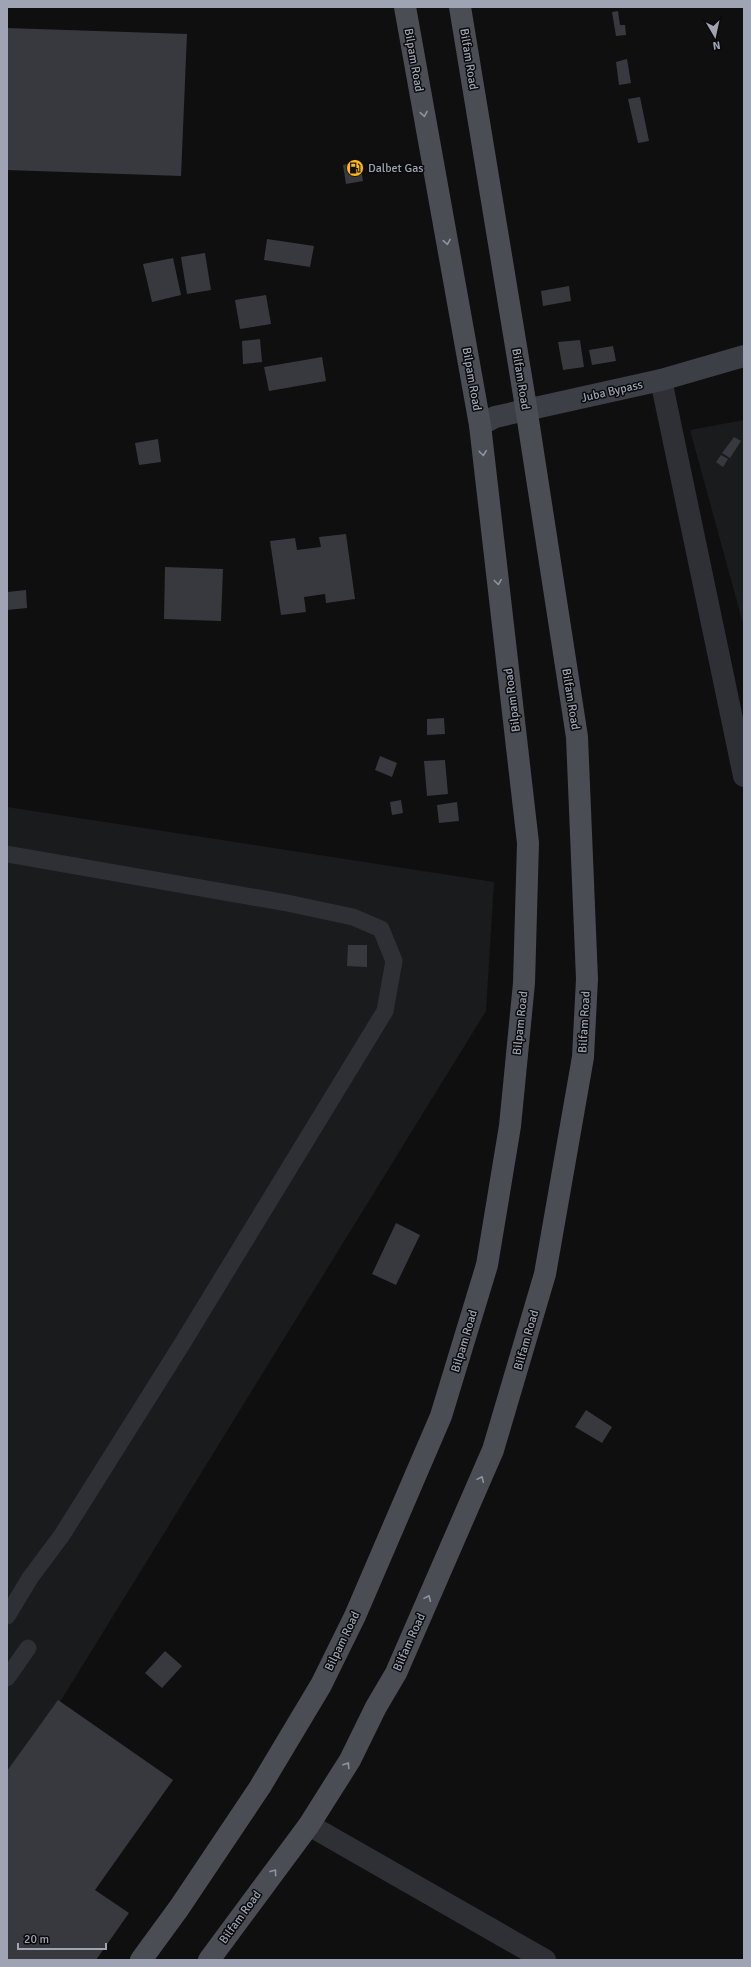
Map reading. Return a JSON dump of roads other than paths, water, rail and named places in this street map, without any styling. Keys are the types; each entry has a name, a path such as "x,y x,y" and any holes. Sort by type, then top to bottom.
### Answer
{"main road":[{"name":"Bilpam Road","path":"141,1960 179,1908 260,1787 321,1685 354,1616 441,1416 487,1265 510,1126 524,983 528,843 480,424 405,7"},
{"name":"Bilfam Road","path":"209,1960 309,1825 350,1760 376,1707 396,1672 493,1450 545,1274 583,1057 587,979 576,737 524,399 460,7"},
{"name":"Juba Bypass","path":"480,424 495,417 661,380 744,356"}],"street":[{"path":"661,380 744,776"},
{"path":"309,1825 545,1960"}],"lane":[{"path":"7,854 287,903 353,918 381,929 394,961 385,1011 158,1383 62,1535 30,1578 7,1616"},
{"path":"7,1678 28,1648"}],"place":[{"name":"Dalbet Gas","path":"355,168"}]}
